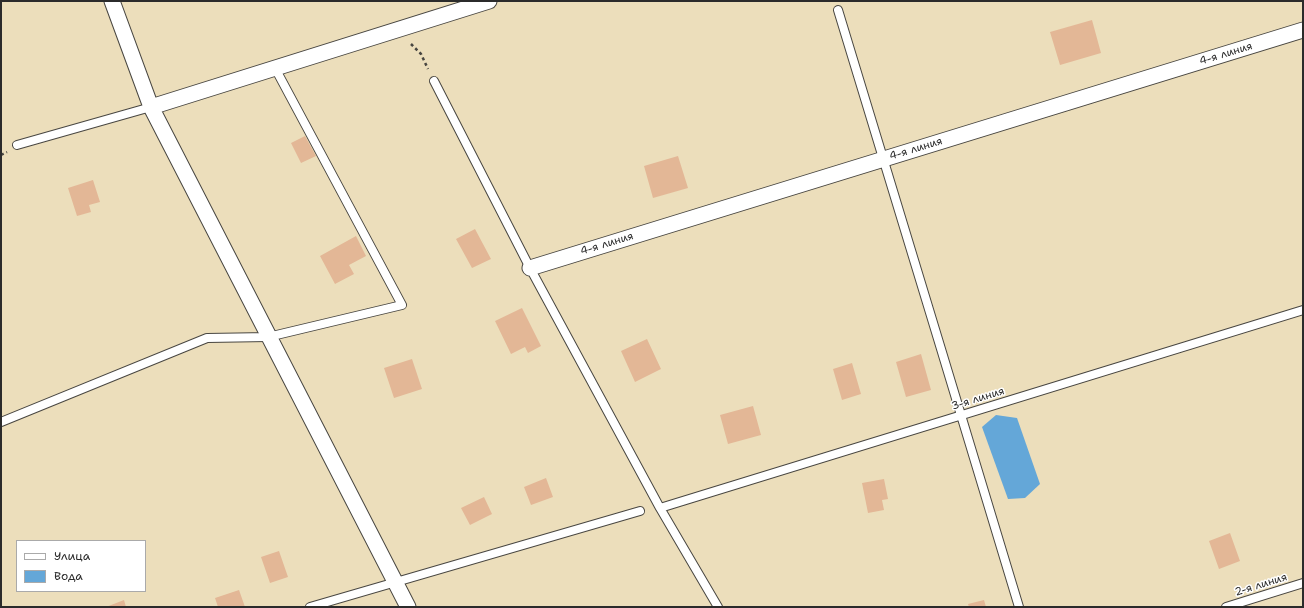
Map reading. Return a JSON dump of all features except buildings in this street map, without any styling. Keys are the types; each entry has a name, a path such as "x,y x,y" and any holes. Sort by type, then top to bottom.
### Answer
{"street":[{"path":"112,1 151,107 408,607"},
{"path":"151,107 489,1"},
{"name":"4-я линия","path":"530,268 1303,30"}],"lane":[{"path":"838,10 960,416 1020,607"},
{"path":"1,422 207,338 268,337 402,305 275,68"},
{"path":"434,81 530,268 660,508 718,607"},
{"path":"17,145 151,107"},
{"name":"3-я линия","path":"660,508 1303,310"},
{"path":"310,607 640,511"},
{"name":"2-я линия","path":"1226,607 1303,583"}],"path":[{"path":"404,27 409,42 421,54 434,81"}],"water":[{"path":"996,415 1017,418 1040,484 1025,498 1008,499 982,427"}]}
